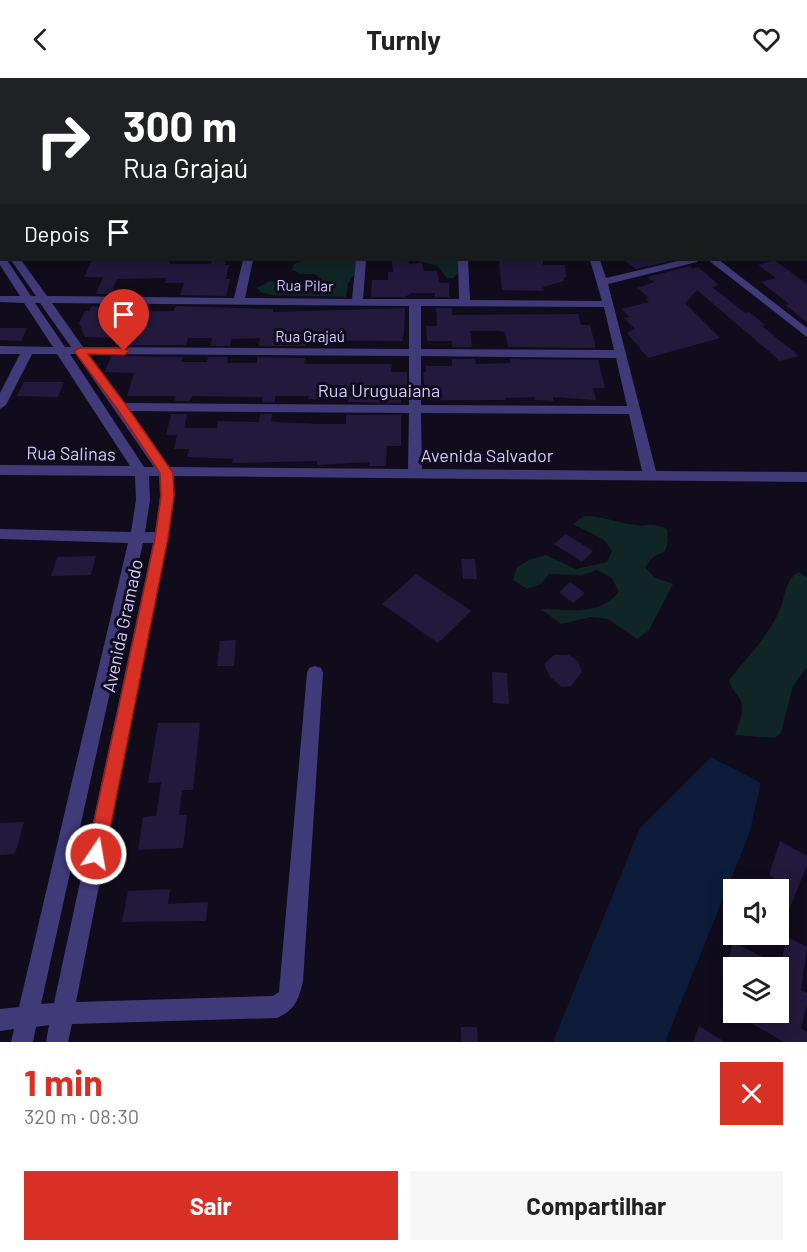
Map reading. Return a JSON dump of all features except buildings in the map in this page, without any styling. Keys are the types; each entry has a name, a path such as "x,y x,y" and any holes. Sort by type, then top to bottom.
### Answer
{"street":[{"path":"4,261 80,351 122,407 166,473"},
{"path":"17,261 37,299 59,350 142,474"},
{"path":"239,300 248,261"},
{"path":"357,301 361,261"},
{"path":"463,261 465,302"},
{"path":"595,261 609,304 650,476"},
{"path":"602,282 689,261"},
{"path":"714,261 807,334"},
{"name":"Rua Pilar","path":"0,299 609,304"},
{"path":"415,302 417,410 415,475"},
{"name":"Rua Grajaú","path":"0,350 620,354"},
{"path":"0,405 27,351"},
{"name":"Rua Uruguaiana","path":"122,407 635,410"},
{"name":"Rua Salinas","path":"0,471 166,473"},
{"name":"Avenida Gramado","path":"57,1042 161,538 167,496 166,473"},
{"name":"Avenida Salvador","path":"166,473 807,477"},
{"name":"Avenida Gramado","path":"22,1042 137,537 143,500 142,474"},
{"path":"0,534 161,538"},
{"path":"0,1020 28,1019 63,1013 277,1007 288,998 292,981 315,672"}],"green space":[{"path":"303,261 360,261 358,270 348,283 346,297 274,295 262,293 257,288 270,281 319,286 323,283 315,274 301,274 292,270 294,264"},
{"path":"417,261 459,261 459,272 453,278 447,278 438,266"},
{"path":"584,516 635,525 656,525 667,529 668,541 665,551 653,557 645,567 655,578 673,584 649,630 637,639 608,619 591,617 561,624 541,609 583,610 611,600 619,592 612,578 597,570 582,575 549,574 541,584 527,589 513,580 517,567 531,559 546,555 576,569 607,562 612,551 604,540 573,524"},
{"path":"799,572 807,577 807,667 793,686 781,733 775,738 735,735 741,718 742,705 729,680 768,631 779,612 788,584"}],"water":[{"path":"711,757 761,783 749,834 731,879 723,879 723,898 665,1042 553,1042 640,828"}],"route":[{"path":"96,854 161,538 167,496 166,473 122,407 80,351 124,351"}]}
